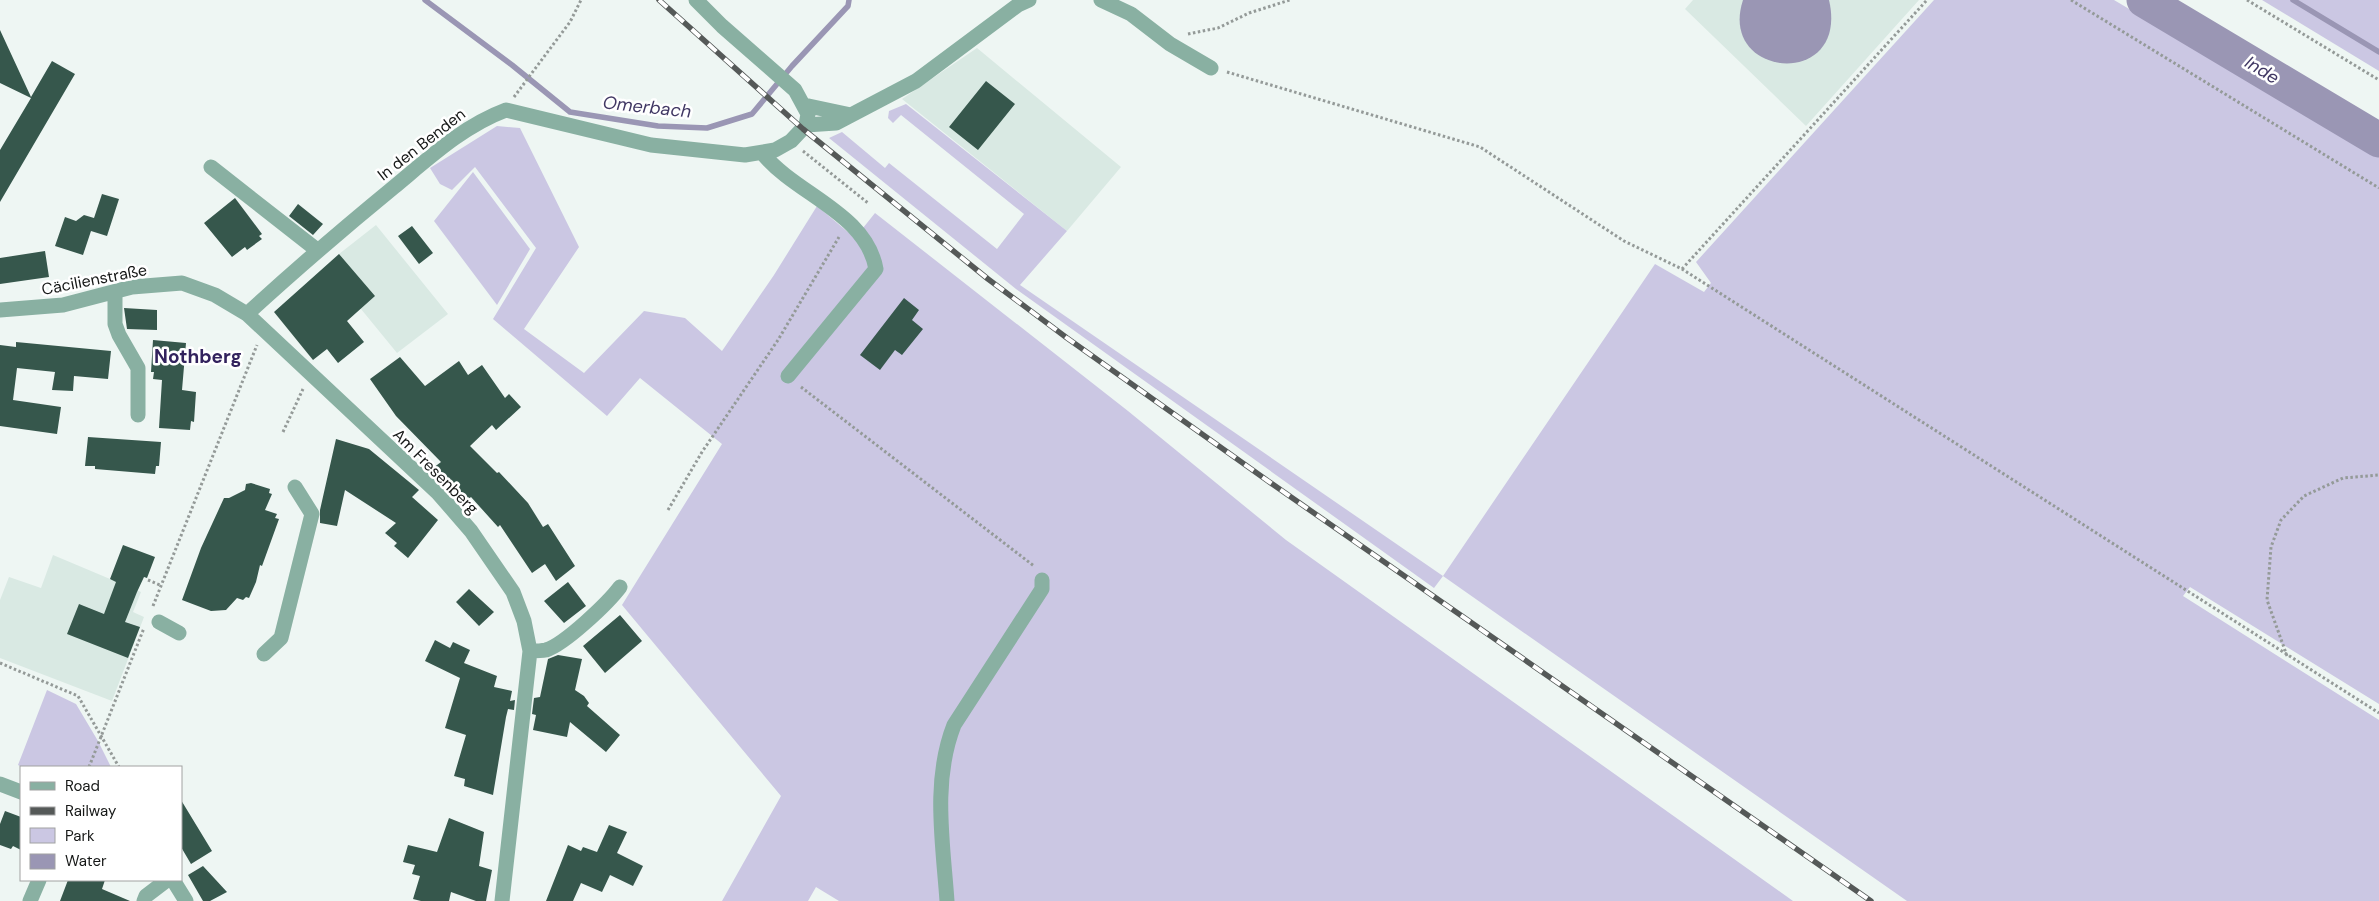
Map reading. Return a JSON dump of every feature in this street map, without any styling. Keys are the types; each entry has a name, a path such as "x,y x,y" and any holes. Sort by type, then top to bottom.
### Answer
{"street":[{"path":"696,0 761,62 794,90 808,114 806,125 836,123 916,81 1018,5 1029,0"},
{"path":"1101,0 1131,14 1170,44 1211,68"},
{"path":"804,105 851,115"},
{"name":"In den Benden","path":"247,314 317,250 446,144 486,117 506,110 651,145 745,155 764,154 775,150 791,141 806,125"},
{"path":"764,154 776,169 849,222 865,240 874,258 876,269 788,376"},
{"path":"211,167 317,250"},
{"name":"Cäcilienstraße","path":"0,310 63,306 132,288 182,283 215,295 247,314"},
{"path":"115,292 116,324 119,335 138,368 138,415"},
{"name":"Am Fresenberg","path":"247,314 438,493 471,531 513,592 524,621 530,651 502,901"},
{"path":"264,654 281,638 312,514 295,487"},
{"path":"947,901 940,789 948,742 954,725 1042,589 1042,580"},
{"path":"530,651 547,649 560,642 609,601 620,587"},
{"path":"154,619 179,633"},
{"path":"0,784 20,792"},
{"path":"30,901 39,881"},
{"path":"144,901 146,896 167,881"},
{"path":"174,881 186,901"}],"path":[{"path":"521,87 570,22 581,0"},
{"path":"1170,44 1187,34 1218,28 1248,13 1290,0"},
{"path":"1682,270 1927,0"},
{"path":"2071,0 2379,188"},
{"path":"2247,0 2379,80"},
{"path":"1211,68 1480,147 1624,241 1682,270 2379,713"},
{"path":"791,141 868,204"},
{"path":"668,510 702,452 778,340 849,222"},
{"path":"89,766 101,735 154,619 162,586 254,351 265,330"},
{"path":"788,376 1035,567 1042,580"},
{"path":"283,432 300,394"},
{"path":"2287,656 2267,600 2271,547 2280,520 2304,496 2343,478 2379,475"},
{"path":"148,580 162,586"},
{"path":"0,663 78,696 118,766"}],"shaded area":[{"path":"1693,0 1919,0 1806,126 1685,9"},
{"path":"977,48 1121,167 1067,231 902,99"},
{"path":"376,225 448,314 397,353 361,309 303,287 339,254"},
{"path":"53,555 141,592 133,612 144,617 112,701 0,658 0,600 9,577 41,588"}],"green space":[{"path":"1934,0 2114,0 2379,157 2379,704 2190,587 2183,596 2379,720 2379,901 1907,901 1443,576 1655,264 1704,292 1711,283 1696,262"},
{"path":"2262,0 2379,0 2379,71"},
{"path":"906,104 1067,231 1020,285 1443,576 1434,588 1016,289 829,138 842,132 885,168 889,163 997,249 1024,214 901,115 893,123 888,118 889,111"},
{"path":"497,126 520,128 579,247 524,329 584,373 644,311 685,318 722,351 774,275 817,206 855,238 875,213 1128,411 1286,540 1793,901 839,901 816,887 808,901 722,901 781,796 622,605 722,444 640,378 607,416 493,319 536,248 475,167 452,190 440,184 430,168"},
{"path":"473,172 530,249 497,305 434,221"},
{"path":"47,690 76,704 110,766 20,766 18,765"}],"water":[{"path":"1743,0 1829,0 1830,29 1821,49 1804,60 1784,63 1764,58 1748,46 1740,26"}],"building":[{"path":"0,30 31,97 52,61 75,74 0,202 0,150 31,98 0,83"},
{"path":"986,81 1015,104 978,150 949,127"},
{"path":"102,194 119,199 107,236 91,231 83,255 55,246 65,217 76,221 84,215 94,218"},
{"path":"235,198 262,234 259,236 262,239 247,250 245,247 232,257 204,223"},
{"path":"298,204 323,224 313,235 289,216"},
{"path":"412,226 433,253 419,264 398,236"},
{"path":"45,251 49,277 0,284 0,258"},
{"path":"339,254 375,296 347,321 364,342 338,363 327,349 313,360 274,312"},
{"path":"904,298 919,310 912,320 923,329 902,355 895,350 880,370 860,355"},
{"path":"124,308 157,310 157,330 127,329"},
{"path":"153,340 186,343 182,390 196,392 194,422 191,421 190,430 159,428 162,380 153,379 154,372 151,372"},
{"path":"16,342 111,351 108,379 74,376 73,391 52,390 55,372 17,368 13,400 61,407 57,434 0,426 0,345 16,347"},
{"path":"400,357 425,386 459,361 468,375 482,365 505,398 509,394 521,407 496,430 492,425 470,446 497,473 499,472 528,503 543,527 548,524 575,566 556,581 545,564 532,573 500,525 498,527 471,497 465,502 459,497 433,468 441,462 396,416 370,379"},
{"path":"88,437 161,442 159,466 156,466 155,474 95,469 95,466 85,466"},
{"path":"336,439 369,449 419,490 412,497 438,520 408,558 394,546 397,543 385,533 396,523 345,490 337,526 320,523 320,510"},
{"path":"251,483 270,489 269,493 272,494 265,510 277,514 275,518 279,519 249,598 246,597 243,600 237,598 226,610 211,611 182,600 201,548 224,498 229,498 245,490 246,484"},
{"path":"123,545 155,557 147,578 144,577 137,592 125,622 140,627 128,658 67,634 79,604 104,614 116,582 110,579"},
{"path":"568,582 586,606 564,623 544,601"},
{"path":"469,589 494,612 479,626 456,602"},
{"path":"620,615 642,641 605,673 583,646"},
{"path":"435,640 450,648 453,642 470,650 464,663 497,676 494,687 512,691 510,701 515,700 514,710 508,709 506,717 493,795 464,786 465,779 454,776 466,735 445,728 460,678 425,661"},
{"path":"558,655 582,659 575,690 584,696 589,703 587,706 620,735 606,752 570,722 567,737 533,730 536,715 532,714 534,698 540,697 548,659"},
{"path":"182,802 212,851 191,864 182,849"},
{"path":"5,811 20,817 20,850 13,846 11,849 0,845 0,824"},
{"path":"449,818 484,832 479,866 492,870 486,901 476,901 451,892 449,901 421,901 413,899 420,876 412,874 415,865 403,862 408,845 437,852"},
{"path":"609,825 627,832 617,853 643,866 633,886 610,875 602,892 581,883 573,901 546,901 568,845 581,851 583,847 597,852"},
{"path":"203,866 227,892 210,901 203,901 188,875"},
{"path":"68,881 105,881 102,889 130,901 60,901"}],"waterway":[{"name":"Omerbach","path":"425,0 512,65 570,112 658,126 707,128 752,114 792,66 848,6 849,0"},
{"name":"Inde","path":"2144,0 2379,140"},
{"path":"2293,0 2379,52"}],"railway":[{"path":"659,0 803,129 988,279 1067,338 1268,481 1871,901"}],"district":[{"name":"Nothberg","path":"198,356"}]}
